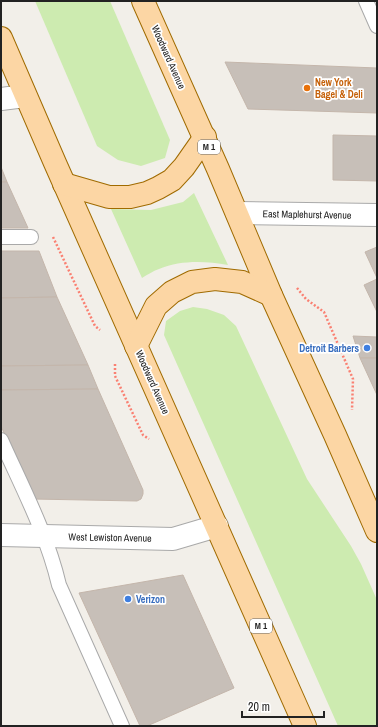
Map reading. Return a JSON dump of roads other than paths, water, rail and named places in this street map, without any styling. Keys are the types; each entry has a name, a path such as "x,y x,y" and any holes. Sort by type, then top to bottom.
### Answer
{"main road":[{"name":"Woodward Avenue","path":"144,1 272,295 376,527"},
{"name":"Woodward Avenue","path":"1,38 25,96 305,726"},
{"path":"64,184 109,197 130,197 147,194 172,180 184,167 204,137"},
{"path":"136,346 156,306 172,292 192,282 215,279 242,282 272,295"}],"street":[{"path":"1,99 25,96"},
{"name":"East Maplehurst Avenue","path":"237,213 377,216"},
{"name":"West Lewiston Avenue","path":"1,535 173,539 216,526"}],"lane":[{"path":"366,1 377,26"},
{"path":"1,237 31,237"},
{"path":"1,440 44,536 59,585 122,726"}],"place":[{"name":"New York Bagel & Deli","path":"307,88"},
{"name":"Detroit Barbers","path":"367,348"},
{"name":"Verizon","path":"128,599"}]}
